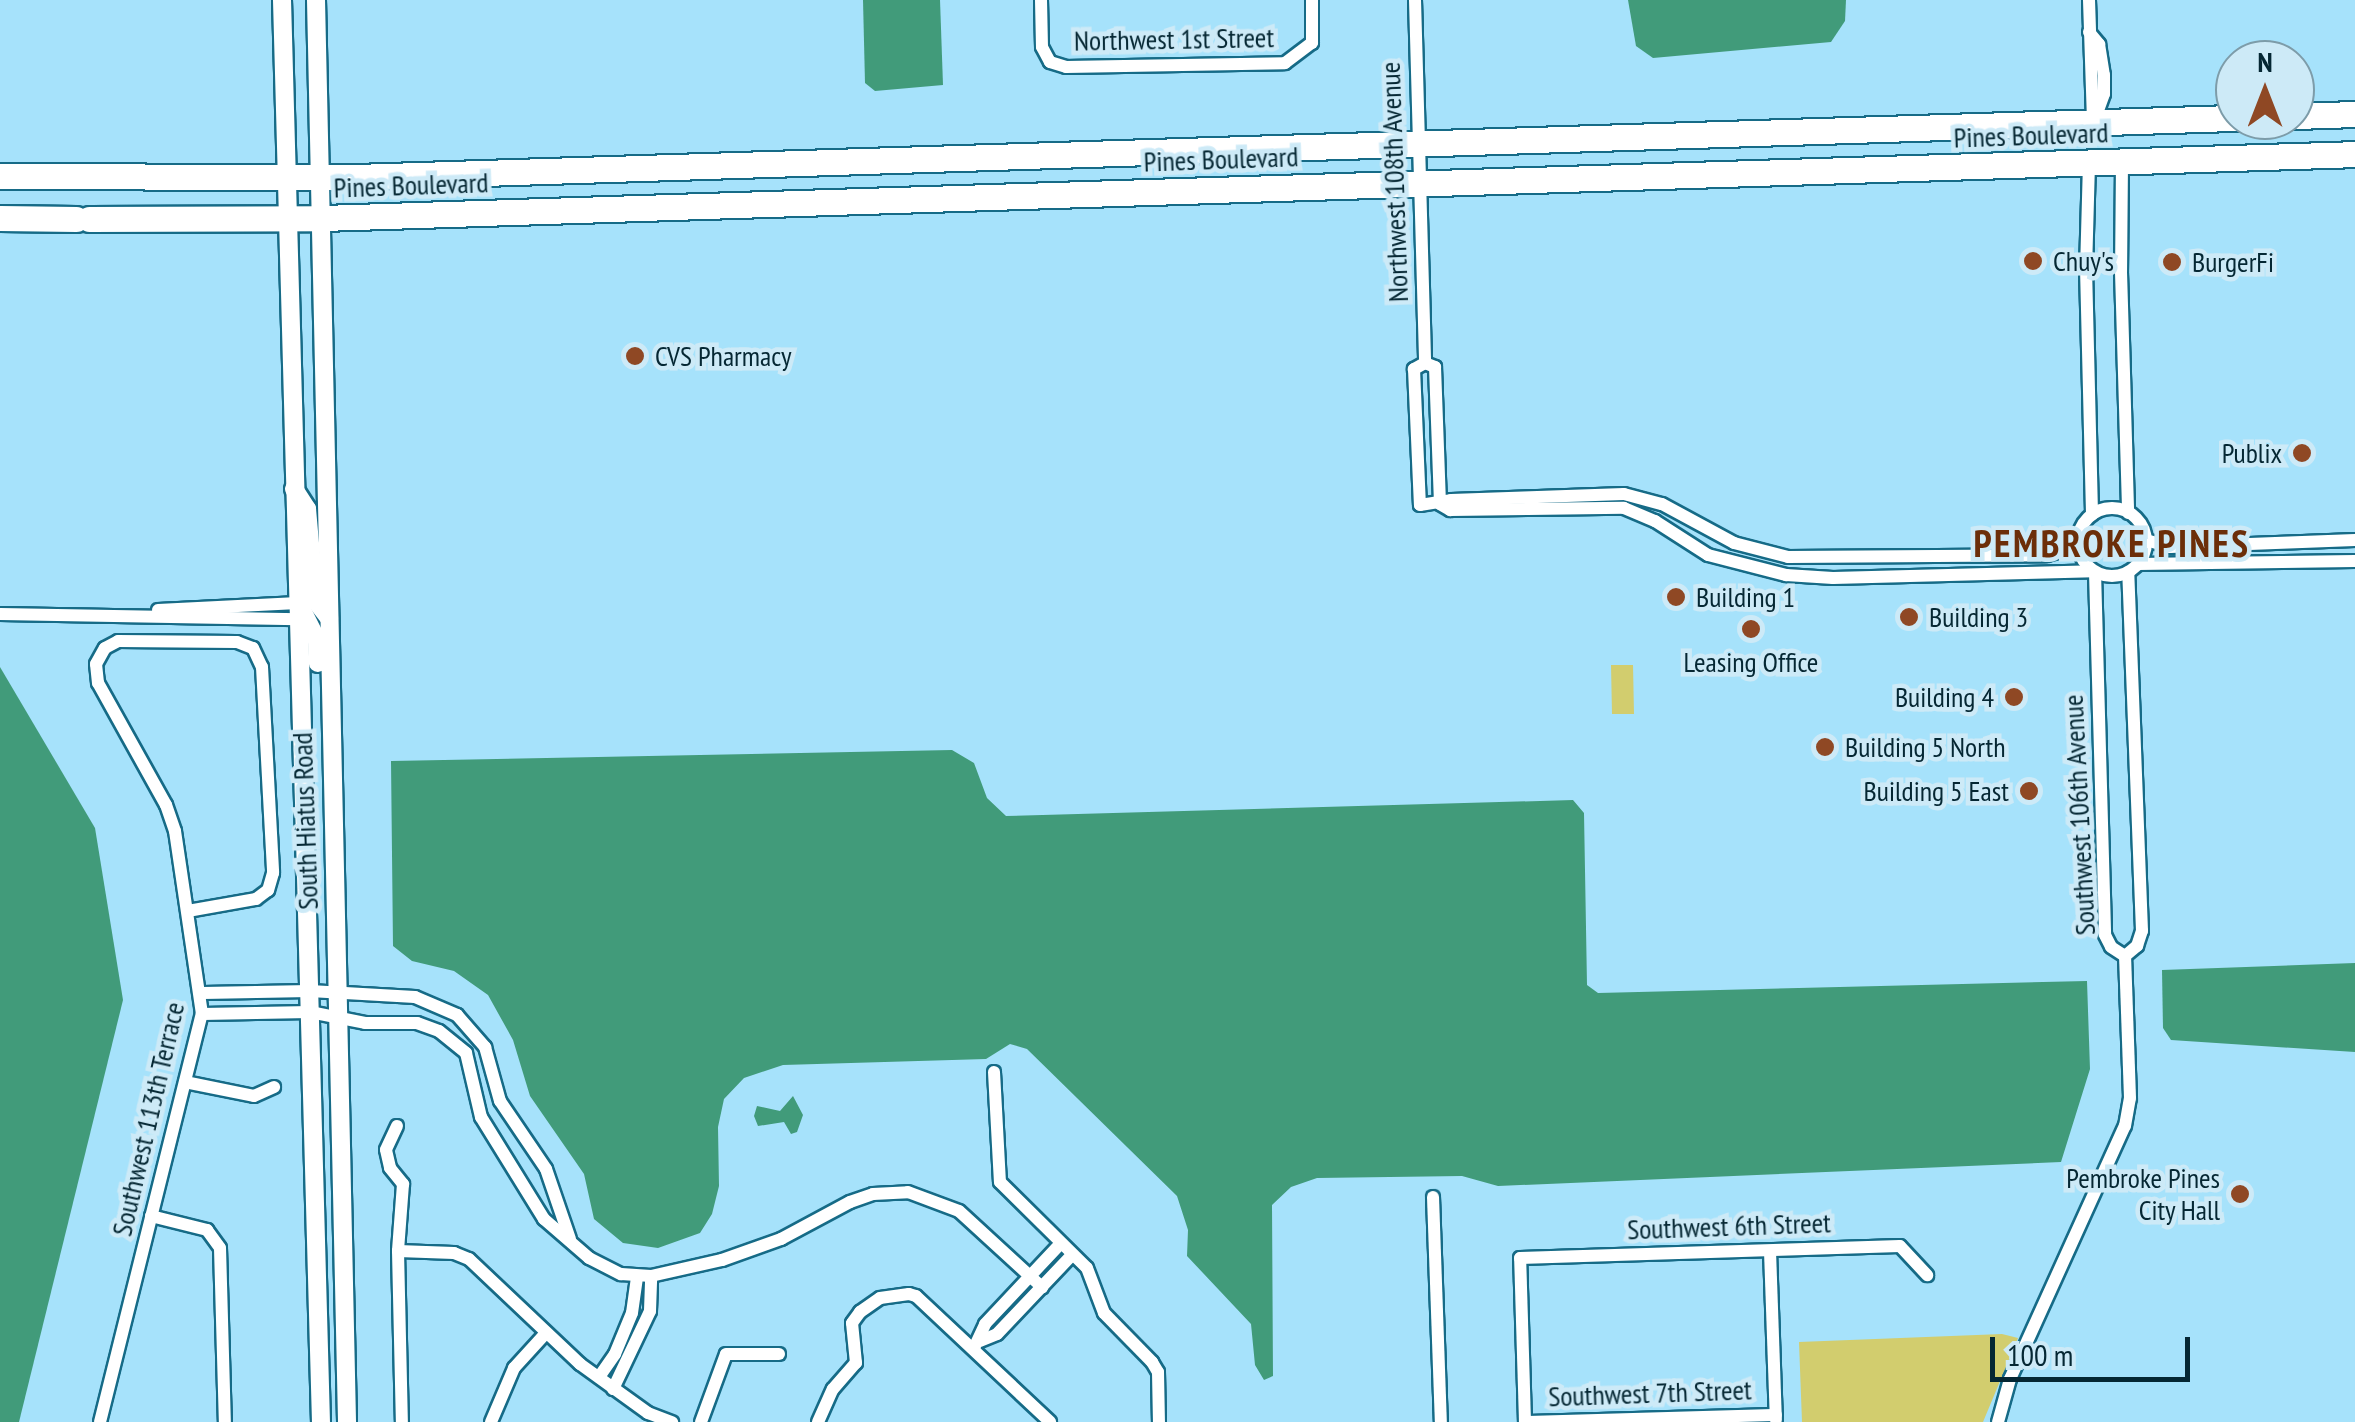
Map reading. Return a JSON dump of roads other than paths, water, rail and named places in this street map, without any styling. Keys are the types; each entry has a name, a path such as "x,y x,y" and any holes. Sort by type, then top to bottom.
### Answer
{"highway":[{"path":"2315,115 2355,114"},
{"name":"Pines Boulevard","path":"0,176 320,178 2215,119"},
{"path":"2089,163 2127,132 2158,121"},
{"path":"2050,164 2076,144 2093,122"},
{"name":"Pines Boulevard","path":"0,218 286,219 2355,154"}],"main road":[{"name":"South Hiatus Road","path":"282,0 321,1422"},
{"name":"South Hiatus Road","path":"316,0 347,1422"},
{"path":"294,488 307,509 315,600 330,618"},
{"path":"298,611 318,640 320,723 330,757"}],"street":[{"name":"Northwest 1st Street","path":"1040,0 1042,47 1050,62 1066,67 1285,63 1312,43 1312,0"},
{"name":"Northwest 108th Avenue","path":"1415,0 1425,363"},
{"path":"2089,0 2089,32 2099,44 2104,75 2104,94 2093,122"},
{"path":"2122,162 2128,513"},
{"path":"1440,504 1452,500 1624,494 1662,504 1734,543 1788,557 2047,555 2066,550 2078,541 2092,515 2086,268 2089,163"},
{"name":"Northwest 108th Avenue","path":"1425,363 1434,368 1440,504 1420,505 1414,369 1425,363"},
{"path":"1440,504 1450,510 1624,508 1656,521 1708,555 1786,575 1833,578 2094,572 2112,576 2133,568 2355,561"},
{"path":"2092,515 2106,509 2128,513 2143,529 2146,540 2133,568"},
{"path":"2146,540 2170,547 2355,540"},
{"path":"2078,541 2084,563 2094,572"},
{"name":"Southwest 106th Avenue","path":"2094,572 2106,935 2110,947 2125,956 2137,946 2142,931 2133,568"},
{"path":"0,614 141,612 184,606 298,611"},
{"name":"Southwest 113th Terrace","path":"100,1422 202,1014 188,911 166,805 98,683 96,664 105,648 118,642 236,642 253,648 262,667 273,873 268,890 256,899 188,911"},
{"path":"1998,1422 2010,1379 2125,1126 2130,1098 2125,956"},
{"path":"202,994 310,991 424,999 468,1024 485,1047 500,1101 546,1168 570,1240"},
{"path":"202,1014 310,1012 364,1023 417,1024 454,1040 466,1053 481,1117 496,1147 544,1219 603,1268 644,1276 752,1250 872,1194 908,1192 959,1211 1042,1287"},
{"path":"994,1072 1000,1182 1094,1278 1104,1313 1158,1372 1159,1422"},
{"path":"185,1082 254,1096 274,1087"},
{"path":"397,1126 386,1150 390,1168 403,1184 398,1251 402,1422"},
{"path":"1434,1196 1441,1422"},
{"path":"151,1216 206,1230 220,1248 225,1422"},
{"path":"977,1345 985,1324 1060,1244"},
{"name":"Southwest 6th Street","path":"1525,1422 1520,1258 1900,1246 1927,1275"},
{"path":"1770,1250 1776,1418"},
{"path":"398,1251 454,1253 469,1260 599,1377 648,1413 672,1422"},
{"path":"977,1345 997,1334 1072,1255"},
{"path":"599,1377 615,1354 644,1276"},
{"path":"613,1388 650,1311 644,1276"},
{"path":"818,1422 832,1388 857,1359 852,1323 880,1298 916,1296 977,1345 1043,1419"},
{"path":"492,1422 514,1368 546,1333"},
{"path":"701,1422 726,1354 779,1354"},
{"name":"Southwest 7th Street","path":"1525,1422 1776,1418"}],"place":[{"name":"Chuy's","path":"2033,261"},
{"name":"BurgerFi","path":"2172,262"},
{"name":"CVS Pharmacy","path":"635,356"},
{"name":"Publix","path":"2302,453"},
{"name":"Building 1","path":"1676,597"},
{"name":"Building 3","path":"1909,617"},
{"name":"Leasing Office","path":"1751,629"},
{"name":"Building 4","path":"2014,697"},
{"name":"Building 5 North","path":"1825,747"},
{"name":"Building 5 East","path":"2029,791"},
{"name":"Pembroke Pines City Hall","path":"2240,1194"}],"district":[{"name":"PEMBROKE PINES","path":"2112,543"}]}
